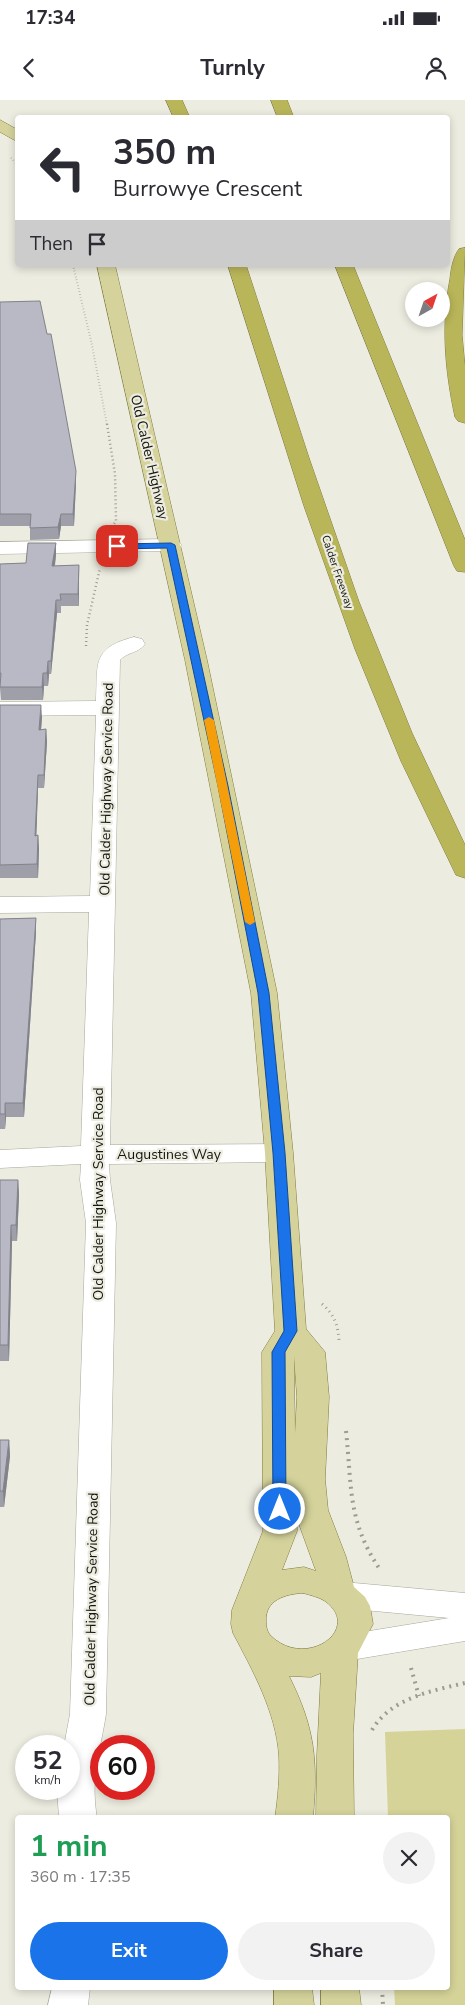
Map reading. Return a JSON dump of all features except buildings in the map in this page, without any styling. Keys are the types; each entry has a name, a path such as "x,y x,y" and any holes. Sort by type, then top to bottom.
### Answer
{"highway":[{"path":"174,100 181,115"},
{"path":"187,100 191,115"},
{"path":"279,100 285,115"},
{"path":"465,253 456,288 452,321 454,372 465,417"},
{"name":"Calder Freeway","path":"237,267 306,480 366,650 411,756 465,870"},
{"path":"345,267 465,566"}],"main road":[{"path":"0,125 15,135"},
{"name":"Old Calder Highway","path":"106,267 171,545 223,786 264,993 279,1153 290,1331"},
{"path":"294,1815 297,1755 291,1725 280,1693 250,1633 247,1621 249,1610 280,1531 278,1352 290,1331 309,1352 313,1397 309,1479 311,1510 340,1593"},
{"path":"249,1610 256,1597 269,1587 286,1581 304,1580 322,1583 340,1593 352,1607 356,1621 354,1635 343,1649 329,1658 314,1662 297,1663 281,1660 267,1653 256,1644"},
{"path":"335,1815 333,1772 335,1719 343,1649"},
{"path":"293,1990 294,2005"},
{"path":"340,1990 341,2005"}],"street":[{"path":"0,548 171,545"},
{"name":"Old Calder Highway Service Road","path":"78,1815 74,1792 88,1714 101,1223 95,1180 95,1154 109,660 115,652 134,644"},
{"path":"0,709 107,708"},
{"path":"0,905 103,904"},
{"name":"Augustines Way","path":"0,1159 95,1154 279,1153"},
{"path":"340,1593 396,1601 465,1606"},
{"path":"343,1649 465,1628"},
{"path":"68,2005 70,1990"}],"path":[{"path":"73,267 92,345 115,474 116,521 105,534 87,625 86,649"},
{"path":"288,1287 328,1309 337,1322 339,1345"},
{"path":"346,1426 350,1494 357,1527 374,1562 391,1585 396,1601"},
{"path":"406,1637 420,1696"},
{"path":"370,1734 382,1713 420,1696 465,1683"},
{"path":"382,1990 383,2005"}],"shaded area":[{"path":"465,1729 465,2005 395,2005 394,1990 450,1990 450,1815 388,1815 385,1732"}],"slow traffic":[{"path":"209,720 250,922"}],"route":[{"path":"117,546 171,545 223,786 264,993 279,1153 290,1331 278,1352 280,1509"}]}
